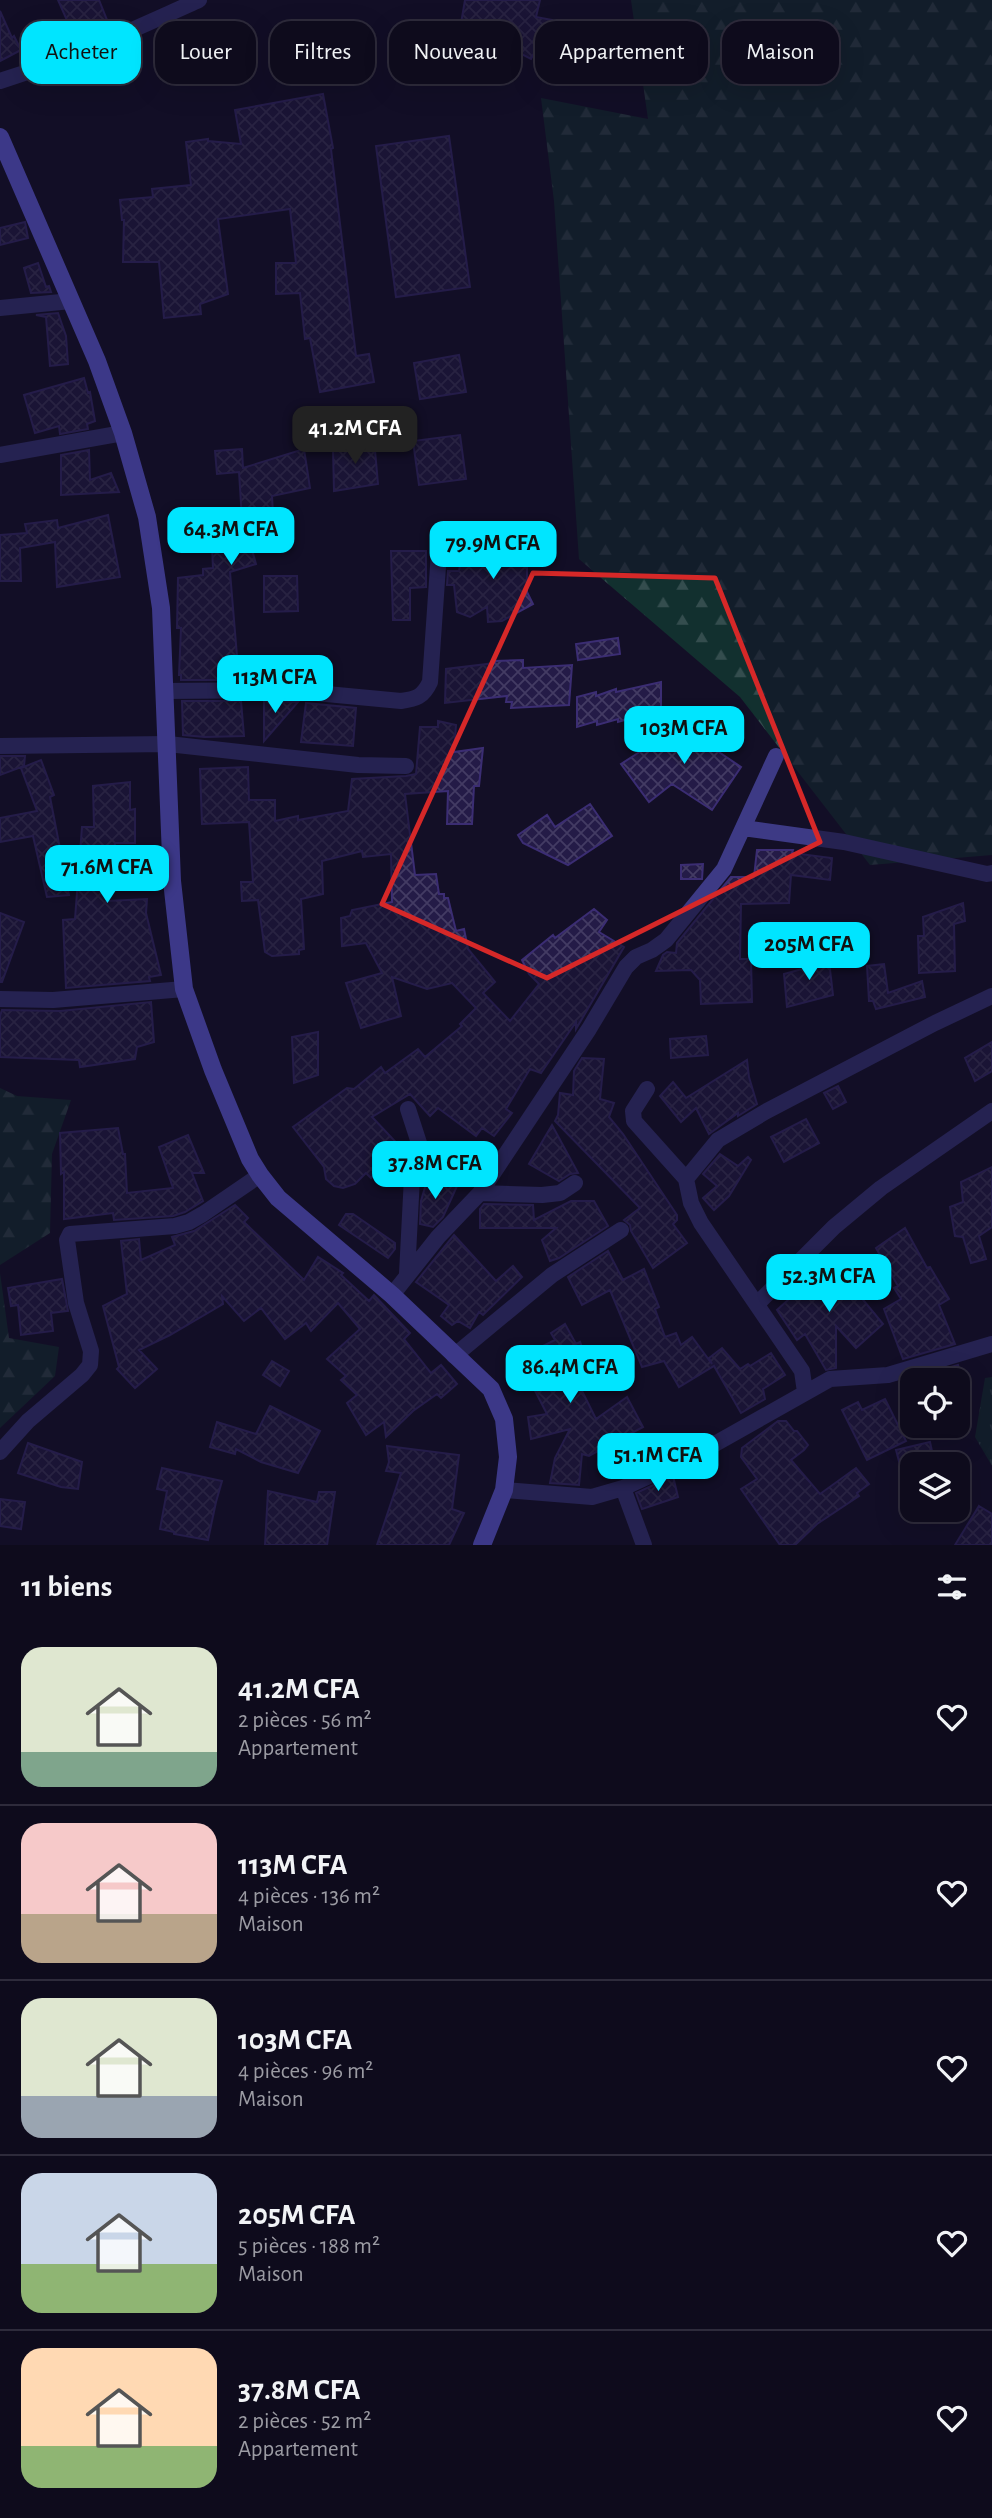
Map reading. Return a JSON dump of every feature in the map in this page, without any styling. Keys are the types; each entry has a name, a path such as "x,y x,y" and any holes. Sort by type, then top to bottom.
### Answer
{"main road":[{"path":"0,137 97,361 124,433 147,517 161,608 172,881 184,989 213,1070 250,1159 260,1175 278,1198 392,1295 491,1390 504,1419 508,1457 504,1490 482,1545"}],"street":[{"path":"0,81 113,38 200,0"},
{"path":"0,308 71,301"},
{"path":"0,455 124,433"},
{"path":"164,691 284,690 401,701 416,699 425,692 430,682 439,552"},
{"path":"0,746 168,744 358,765 406,766"},
{"path":"392,1295 438,1237 481,1193 589,1029 626,967 636,957 666,940 724,869 776,756"},
{"path":"743,828 844,842 992,873"},
{"path":"0,999 53,1000 184,989"},
{"path":"686,1179 718,1140 765,1112 992,996"},
{"path":"647,1089 633,1111 634,1121 686,1179 691,1203 701,1223 802,1371 805,1392"},
{"path":"407,1274 412,1177 420,1146 408,1109"},
{"path":"758,1303 834,1227 872,1195 992,1111"},
{"path":"0,1452 28,1421 90,1365 91,1351 76,1303 67,1240 70,1234 175,1226 189,1222 260,1175"},
{"path":"481,1193 542,1195 560,1193 575,1183"},
{"path":"454,1356 552,1275 621,1230"},
{"path":"504,1490 592,1497 623,1488 697,1454 830,1379 888,1376 992,1344"},
{"path":"623,1488 644,1545"}],"highlighted area":[{"path":"533,573 715,578 820,842 547,978 382,904"}],"green space":[{"path":"631,0 992,0 992,855 870,865 740,697 579,559 554,201 541,98 648,119 643,84 708,84 708,21 634,21"},
{"path":"0,1088 17,1096 71,1100 52,1154 50,1233 0,1265"},
{"path":"0,1273 9,1338 59,1347 55,1376 0,1428"},
{"path":"992,1377 992,1466 975,1437 985,1378"}],"building":[{"path":"58,0 99,0 107,20 105,21 67,21"},
{"path":"465,0 540,0 536,17 552,20 535,21 535,52 531,59 521,54 521,21 461,21"},
{"path":"0,11 12,38 14,36 21,50 0,61"},
{"path":"323,94 333,148 356,356 369,354 374,382 320,392 310,338 305,339 300,293 276,294 276,263 296,263 290,209 218,219 228,294 200,304 201,314 164,318 159,262 123,262 124,220 120,200 153,197 152,189 191,185 186,142 208,139 241,144 235,110"},
{"path":"449,136 470,287 396,297 376,146"},
{"path":"25,222 28,238 0,245 0,228"},
{"path":"38,263 46,287 49,286 51,292 31,293 24,268"},
{"path":"58,313 66,336 68,364 50,366 46,317 36,315"},
{"path":"459,355 466,392 420,399 414,363"},
{"path":"84,378 88,393 90,392 95,421 87,424 88,429 60,434 59,426 35,433 24,395"},
{"path":"460,435 466,479 419,485 413,441"},
{"path":"374,439 378,484 334,491 333,449"},
{"path":"242,449 243,468 304,449 310,488 272,496 274,532 252,534 252,550 256,564 230,572 239,680 181,680 181,628 177,628 178,578 203,575 203,569 213,568 212,547 233,542 229,522 242,519 239,472 217,474 215,451"},
{"path":"89,450 90,480 111,473 119,492 61,495 61,455"},
{"path":"108,515 120,577 57,587 55,542 20,548 21,581 0,581 0,535 27,533 25,524 57,520 58,528"},
{"path":"527,543 527,592 533,604 502,621 488,622 487,607 470,617 457,612 454,585 447,585 448,571 459,571 461,560 472,559 474,545"},
{"path":"391,551 426,551 426,587 410,588 410,620 393,620"},
{"path":"264,576 297,576 298,611 264,612"},
{"path":"618,638 620,654 578,660 576,644"},
{"path":"523,660 523,668 572,665 569,705 511,708 512,702 506,702 507,696 445,703 446,669 495,661"},
{"path":"661,682 661,713 597,725 597,721 577,727 577,697 596,692 596,696 616,689 616,692"},
{"path":"182,701 241,701 244,736 183,735"},
{"path":"264,701 298,702 264,741"},
{"path":"306,703 356,708 353,746 301,742"},
{"path":"703,713 710,723 706,732 713,748 741,767 712,810 672,784 649,802 621,764 661,738 661,743"},
{"path":"438,721 456,725 454,752 483,748 479,786 474,786 472,824 447,824 448,791 405,794 415,875 436,874 439,894 448,898 456,931 464,929 468,949 495,982 483,993 510,1021 539,984 529,974 522,960 553,935 555,938 594,909 607,920 599,932 624,947 576,1029 576,1022 541,1073 530,1069 506,1109 512,1113 494,1136 482,1128 476,1136 438,1108 430,1116 410,1094 372,1117 407,1154 403,1171 398,1175 387,1163 371,1178 366,1173 355,1184 343,1188 334,1186 326,1179 324,1167 293,1127 347,1088 354,1089 381,1067 385,1073 418,1049 425,1057 462,1026 460,1024 476,1008 452,983 427,989 392,977 401,1016 361,1028 346,983 382,973 366,943 342,946 341,918 350,916 352,910 392,902 391,854 363,857 362,851 322,861 323,894 301,899 304,949 299,950 299,954 272,956 265,952 258,900 242,901 241,882 253,882 249,822 202,824 200,769 248,767 249,800 275,800 275,821 298,816 298,820 348,811 352,779 416,774 420,727 438,727"},
{"path":"0,756 25,756 24,766 0,775"},
{"path":"41,760 54,795 50,797 69,895 47,897 33,836 0,842 0,818 37,811 21,768"},
{"path":"130,782 130,810 135,809 135,843 115,843 107,901 147,899 146,913 161,975 149,977 150,981 66,988 63,920 75,919 82,827 94,827 93,786"},
{"path":"590,804 612,836 568,865 523,843 518,835 547,815 555,827"},
{"path":"757,850 793,850 792,853 832,858 830,880 791,875 789,903 741,904 740,959 751,959 752,1002 701,1004 700,980 691,970 656,971 663,955 667,952 676,953 677,943 731,877 754,877"},
{"path":"703,864 702,879 681,879 681,865"},
{"path":"963,903 965,921 954,924 955,971 919,973 918,936 924,936 923,917"},
{"path":"0,913 24,922 2,982 0,982"},
{"path":"825,951 829,961 833,995 787,1007 784,974 813,966 809,957"},
{"path":"884,964 888,993 922,981 925,997 876,1009 873,1001 869,1001 867,966"},
{"path":"151,1002 154,1042 137,1047 135,1059 80,1067 79,1060 0,1057 2,1010 60,1011"},
{"path":"318,1032 318,1075 294,1083 292,1037"},
{"path":"706,1036 708,1055 671,1058 670,1039"},
{"path":"992,1042 992,1071 975,1081 965,1058"},
{"path":"582,1058 604,1059 600,1099 614,1103 609,1117 677,1215 673,1224 687,1243 653,1268 630,1225 624,1220 640,1208 555,1121 560,1093 573,1095 574,1071"},
{"path":"747,1060 757,1104 738,1116 738,1113 709,1134 696,1108 681,1122 660,1096 673,1082 686,1098"},
{"path":"838,1086 846,1102 833,1109 824,1093"},
{"path":"806,1119 819,1143 784,1162 771,1137"},
{"path":"552,1125 578,1173 570,1174 559,1181 529,1164"},
{"path":"118,1128 125,1154 127,1193 173,1188 159,1147 188,1135 204,1173 192,1173 203,1201 173,1216 114,1220 113,1213 64,1219 64,1172 61,1174 60,1133"},
{"path":"720,1154 738,1166 748,1157 751,1160 729,1196 714,1210 703,1198 717,1186 703,1174"},
{"path":"992,1167 992,1227 979,1236 986,1259 971,1263 963,1237 955,1236 950,1207 963,1202 961,1182"},
{"path":"428,1177 457,1186 443,1217 433,1227 420,1224 421,1201"},
{"path":"571,1201 594,1201 608,1226 550,1261 542,1240 556,1228 480,1228 480,1209 484,1204 533,1205 534,1220"},
{"path":"235,1205 248,1218 244,1222 304,1280 318,1257 343,1273 341,1275 369,1301 374,1295 410,1333 404,1339 431,1373 441,1365 457,1384 441,1398 437,1394 413,1411 386,1437 384,1422 366,1435 347,1403 357,1395 341,1380 346,1376 327,1359 360,1329 338,1303 311,1331 306,1323 285,1339 261,1308 244,1321 222,1296 223,1304 139,1350 157,1369 135,1388 117,1369 119,1367 103,1306 127,1294 121,1241 139,1239 141,1260 175,1245 172,1237 194,1231"},
{"path":"346,1214 353,1214 395,1243 395,1249 388,1258 339,1225"},
{"path":"905,1228 927,1268 930,1267 949,1299 939,1305 955,1344 903,1359 884,1309 901,1299 894,1288 898,1286 876,1248"},
{"path":"454,1235 496,1281 513,1266 522,1277 483,1315 479,1312 470,1328 458,1321 452,1325 441,1316 449,1305 416,1282"},
{"path":"608,1251 623,1280 644,1269 659,1307 655,1309 665,1337 676,1333 681,1345 692,1337 712,1364 709,1358 722,1348 740,1369 771,1353 785,1375 763,1389 765,1399 741,1413 714,1366 679,1387 664,1361 642,1367 610,1290 582,1305 568,1277"},
{"path":"831,1261 883,1324 856,1348 836,1326 836,1368 826,1370 805,1334 797,1340 777,1310"},
{"path":"62,1279 68,1311 51,1313 53,1331 21,1335 18,1305 11,1306 8,1288"},
{"path":"565,1324 576,1344 580,1342 595,1380 580,1387 596,1419 627,1397 643,1427 589,1456 582,1454 579,1485 550,1483 555,1458 570,1429 531,1439 528,1417 547,1414 530,1381 517,1390 507,1375 522,1365 519,1358 555,1340 551,1333"},
{"path":"272,1361 289,1371 280,1386 263,1375"},
{"path":"885,1399 900,1429 900,1438 906,1441 867,1460 842,1410 858,1402 862,1410"},
{"path":"270,1406 320,1431 298,1473 261,1462 236,1449 235,1454 210,1447 217,1422 256,1434"},
{"path":"778,1421 786,1421 808,1445 791,1460 820,1494 856,1468 869,1484 857,1493 859,1496 817,1524 795,1545 780,1545 741,1489 757,1479 741,1457 742,1448"},
{"path":"930,1442 932,1452 900,1452 900,1465 896,1450"},
{"path":"28,1443 82,1462 78,1489 61,1487 18,1473"},
{"path":"387,1446 459,1455 452,1509 464,1513 449,1545 377,1545 401,1473 386,1471 389,1462"},
{"path":"162,1468 222,1481 208,1540 160,1529 167,1491 157,1489"},
{"path":"673,1476 678,1497 642,1509 636,1493"},
{"path":"268,1491 317,1502 319,1492 335,1492 327,1545 265,1545"},
{"path":"0,1499 25,1502 21,1529 0,1526"},
{"path":"979,1506 992,1514 992,1545 955,1545"}]}
